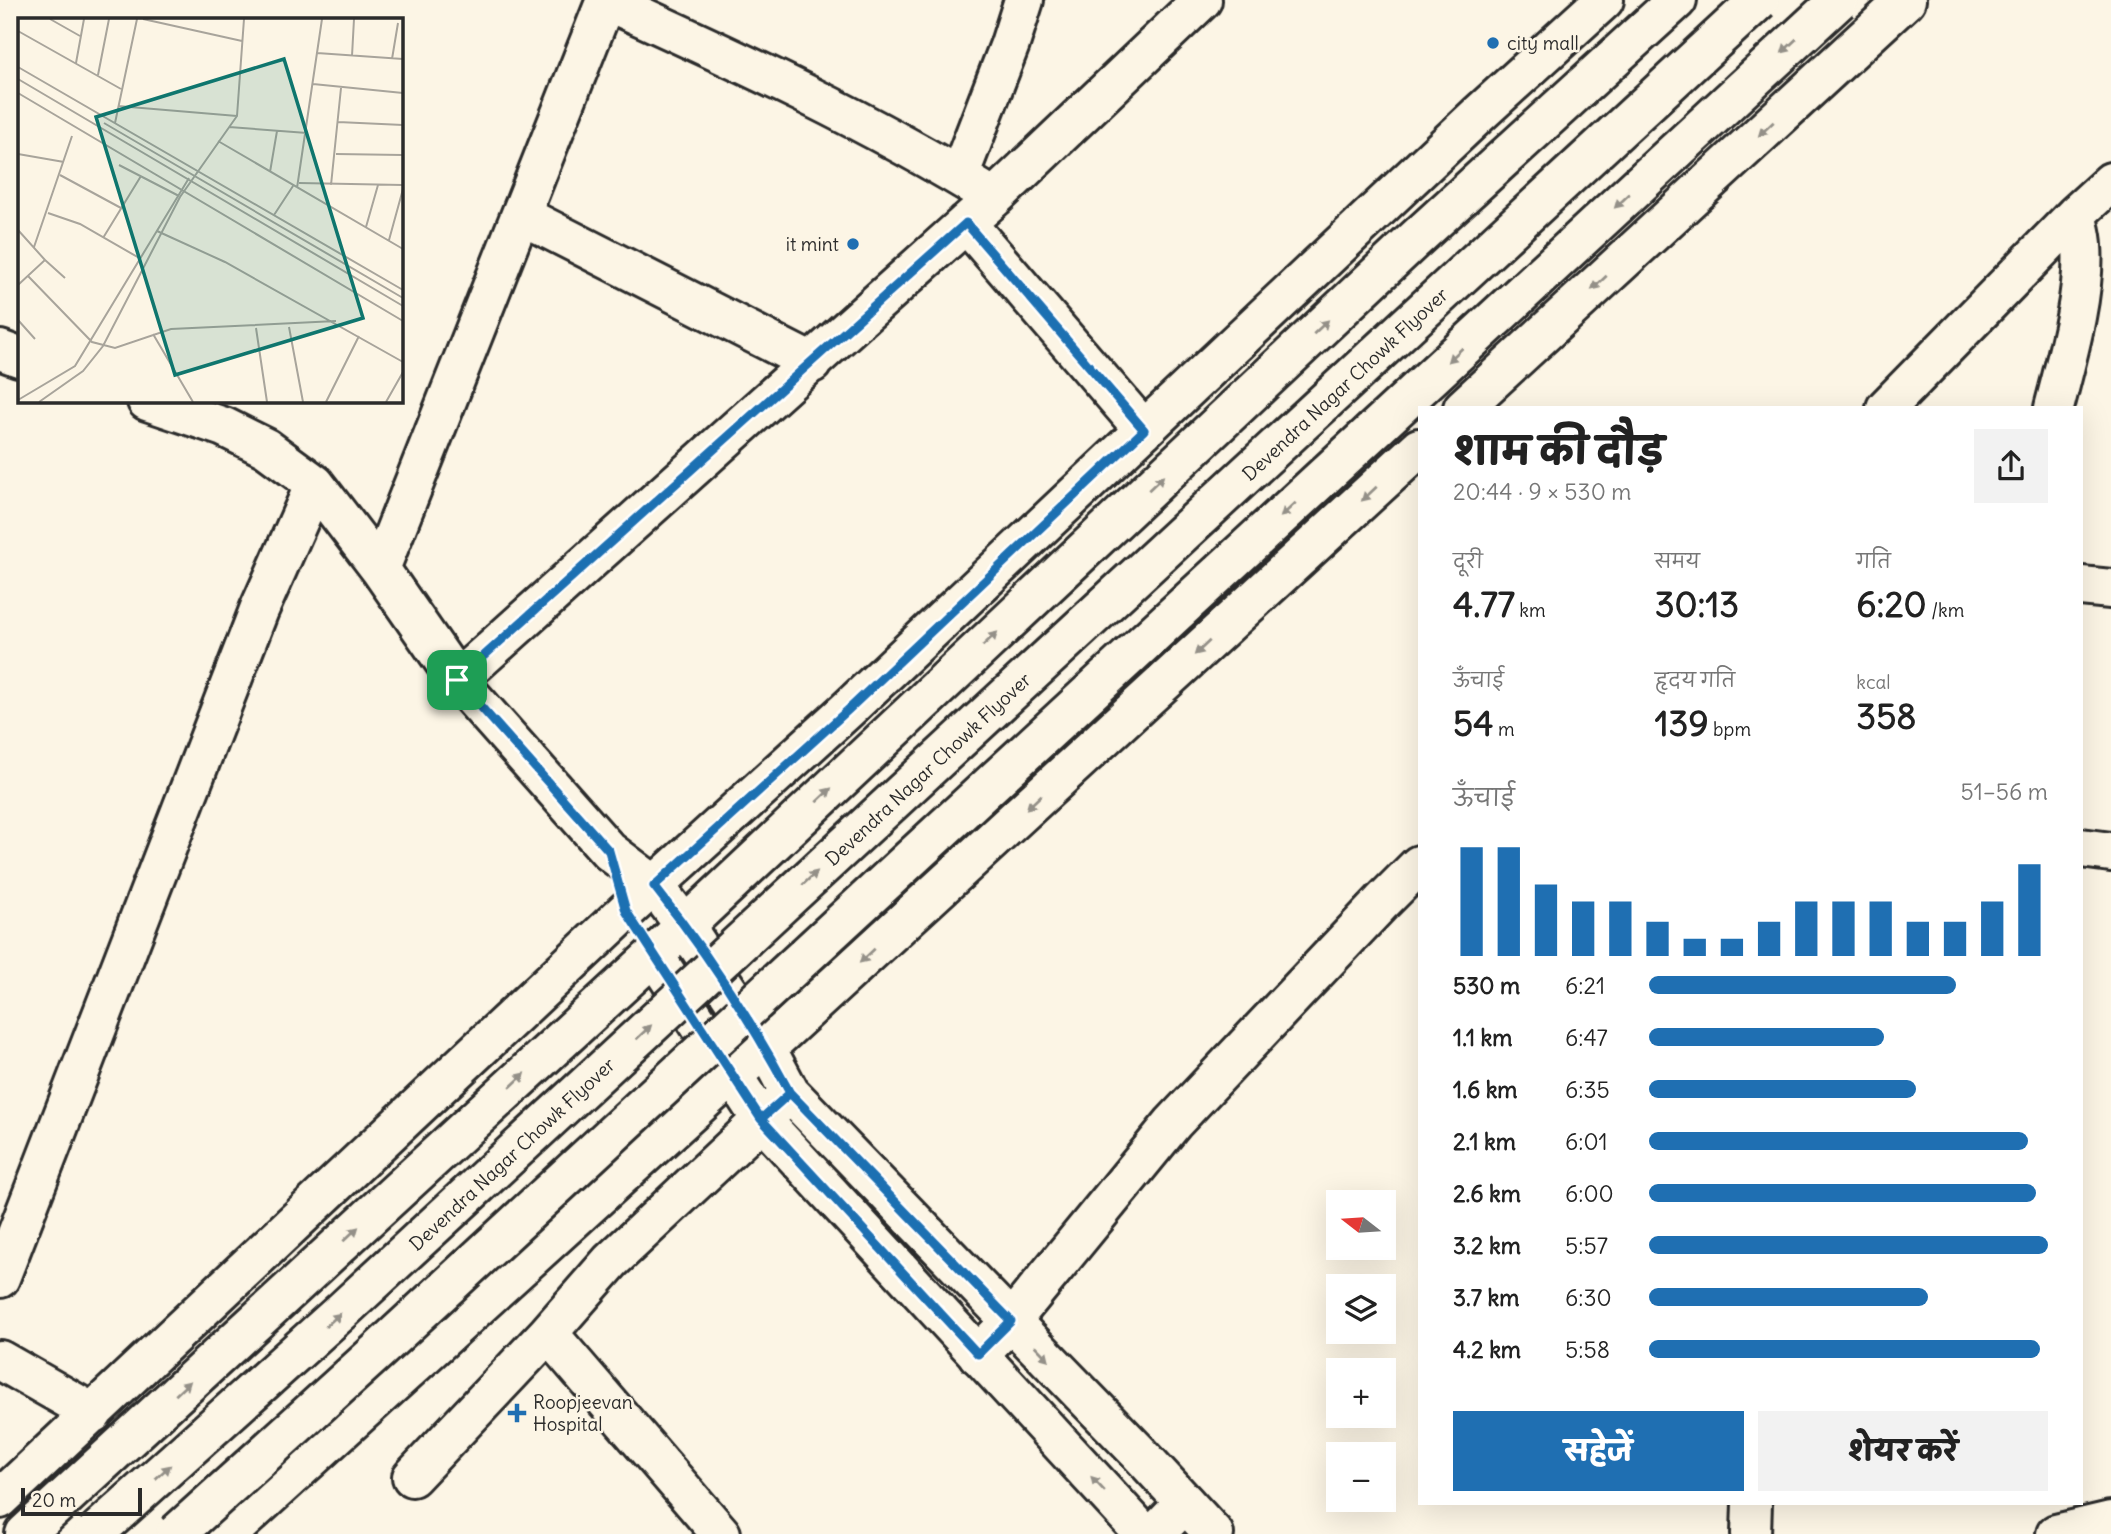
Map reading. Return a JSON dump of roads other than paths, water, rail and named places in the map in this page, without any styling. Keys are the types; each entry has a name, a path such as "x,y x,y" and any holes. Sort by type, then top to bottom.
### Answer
{"main road":[{"path":"380,569 605,0 783,82 959,176 994,198"},
{"path":"959,176 1010,44 1024,0"},
{"path":"457,680 994,198 1202,0"},
{"path":"0,1499 626,911 848,710 1469,123 1604,0"},
{"path":"25,1534 654,955 1412,242 1677,0"},
{"name":"Devendra Nagar Chowk Flyover","path":"94,1534 342,1311 1759,0"},
{"path":"176,1534 378,1351 1839,0"},
{"path":"1465,406 1906,0"},
{"path":"1888,406 2076,214 2111,182"},
{"path":"2054,406 2068,352 2082,272 2082,244 2076,214"},
{"path":"521,215 812,363"},
{"path":"966,223 1144,430"},
{"path":"0,350 18,357"},
{"path":"150,402 224,427 265,448 315,484 380,569 457,680 609,851 654,886 685,926 766,1048 790,1093 1214,1534"},
{"path":"228,1534 731,1076 766,1048 1418,449"},
{"path":"0,1278 259,610 315,484"},
{"path":"2083,586 2111,589"},
{"path":"2083,848 2111,852"},
{"path":"609,851 626,911 761,1119 1144,1534"},
{"path":"978,1354 1011,1321 1173,1123 1418,866"},
{"path":"412,1477 548,1333 611,1261 790,1093"},
{"path":"548,1333 721,1534"},
{"path":"0,1360 93,1413"},
{"path":"1155,1534 1185,1503"},
{"path":"1751,1534 1752,1505"},
{"path":"2056,1534 2111,1521"}],"place":[{"name":"city mall","path":"1493,43"},
{"name":"it mint","path":"853,244"},
{"name":"Roopjeevan Hospital","path":"517,1413"}]}
